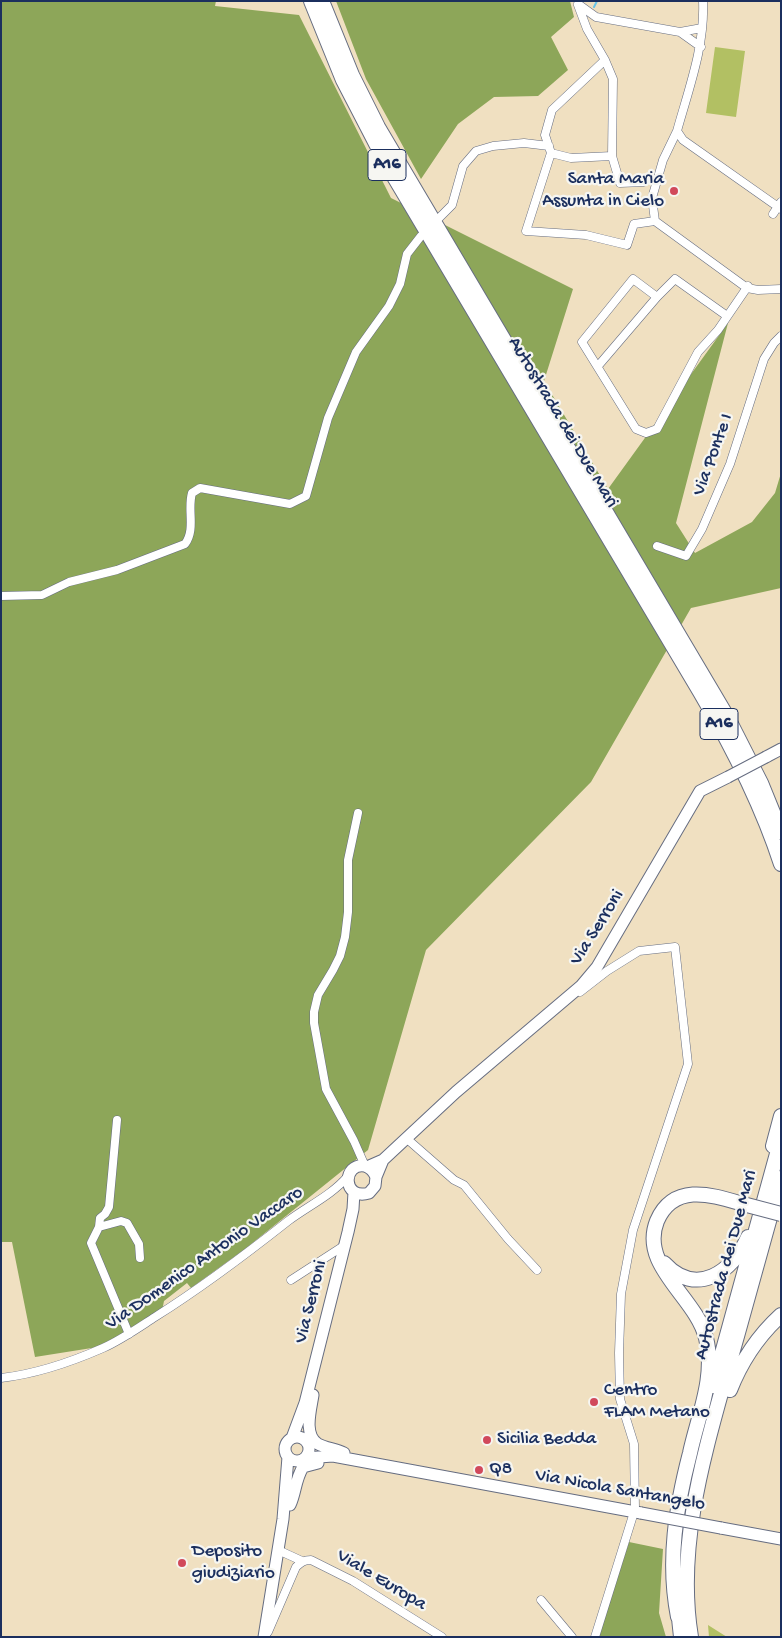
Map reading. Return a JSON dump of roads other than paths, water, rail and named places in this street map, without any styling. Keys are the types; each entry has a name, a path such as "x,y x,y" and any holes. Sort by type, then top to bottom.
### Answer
{"highway":[{"name":"Autostrada dei Due Mari","path":"310,1 340,73 369,133 484,318 645,589 747,753 781,832"},
{"name":"Autostrada dei Due Mari","path":"322,1 349,68 378,127 484,318"},
{"name":"Autostrada dei Due Mari","path":"645,589 737,757 764,814 781,864"},
{"path":"747,753 765,782 781,816"},
{"path":"656,1250 670,1269 676,1274 688,1278 704,1280 716,1275 729,1266 739,1254 747,1238 781,1116"},
{"name":"Autostrada dei Due Mari","path":"681,1637 678,1617 678,1552 688,1482 781,1139"},
{"name":"Autostrada dei Due Mari","path":"691,1637 687,1596 688,1553 693,1511 712,1428 781,1178"},
{"path":"678,1617 672,1577 674,1530 683,1481 705,1394 708,1348 700,1322 690,1305 661,1267 654,1235 657,1221 664,1209 676,1200 688,1195 700,1194 781,1214"},
{"path":"688,1553 725,1402 735,1378 748,1355 765,1331 781,1315"}],"main road":[{"name":"Via Serroni","path":"305,1404 353,1209 352,1190 372,1190 383,1160 456,1092 553,1010 584,987 700,791 781,749"},
{"name":"Via Serroni","path":"359,1167 383,1160"},
{"path":"352,1190 348,1181 359,1167 374,1173 376,1177"},
{"path":"311,1378 313,1395 310,1431 315,1441 351,1456 356,1460"},
{"path":"265,1637 286,1494 288,1456 285,1446 292,1438 305,1404"},
{"path":"286,1494 293,1473 308,1452 303,1430 305,1404"},
{"path":"292,1438 300,1438 334,1456"},
{"name":"Via Nicola Santangelo","path":"288,1456 293,1460 302,1460 334,1456 721,1528 779,1536"},
{"path":"283,1519 293,1499 295,1485 303,1467 315,1463 345,1464 356,1460"}],"street":[{"path":"703,1 701,47 677,131 663,160 652,198 654,218 700,254 748,287 758,290 781,289"},
{"path":"578,3 596,17 680,32 702,28"},
{"path":"578,3 587,28 605,60 613,79 612,156 620,183 644,182"},
{"path":"680,32 701,47"},
{"path":"605,60 552,110 545,135 550,149 526,231 586,235 627,245 634,224 654,218"},
{"path":"677,131 683,140 778,208"},
{"path":"439,218 452,205 464,166 476,151 493,146 524,143 550,149 571,158 612,156"},
{"path":"1,596 42,595 69,582 117,570 185,544 190,536 190,500 192,493 200,488 290,504 306,496 328,418 356,352 389,306 400,284 406,254 421,236"},
{"path":"657,297 632,279 582,342 636,429 646,433 657,429 698,352 718,330 748,287"},
{"path":"598,366 657,297 675,279 727,316"},
{"name":"Via Ponte I","path":"657,546 686,556 702,530 730,464 764,359 781,336"},
{"path":"358,813 348,860 346,937 337,963 318,996 314,1012 314,1023 326,1089 354,1141 359,1167"},
{"path":"584,987 638,951 675,947 688,1064 633,1230 621,1294 620,1399 634,1444 638,1512 596,1637"},
{"path":"117,1120 109,1207 100,1218 99,1227 92,1240 91,1247 129,1334"},
{"path":"406,1138 454,1180 464,1185 508,1239 537,1270"},
{"name":"Via Domenico Antonio Vaccaro","path":"1,1378 54,1367 104,1348 171,1307 232,1264 304,1209 352,1190"},
{"path":"99,1227 121,1222 127,1223 139,1244 140,1258"},
{"path":"291,1280 345,1245"},
{"name":"Viale Europa","path":"278,1550 302,1561 311,1560 353,1581 442,1637"},
{"path":"265,1637 288,1581 302,1561"},
{"path":"541,1600 572,1637"}],"waterway":[{"path":"594,7 597,1"}],"place":[{"name":"Santa Maria Assunta in Cielo","path":"674,191"},
{"name":"Centro FLAM Metano","path":"594,1402"},
{"name":"Sicilia Bedda","path":"487,1440"},
{"name":"Q8","path":"479,1470"},
{"name":"Deposito giudiziario","path":"182,1563"}]}
